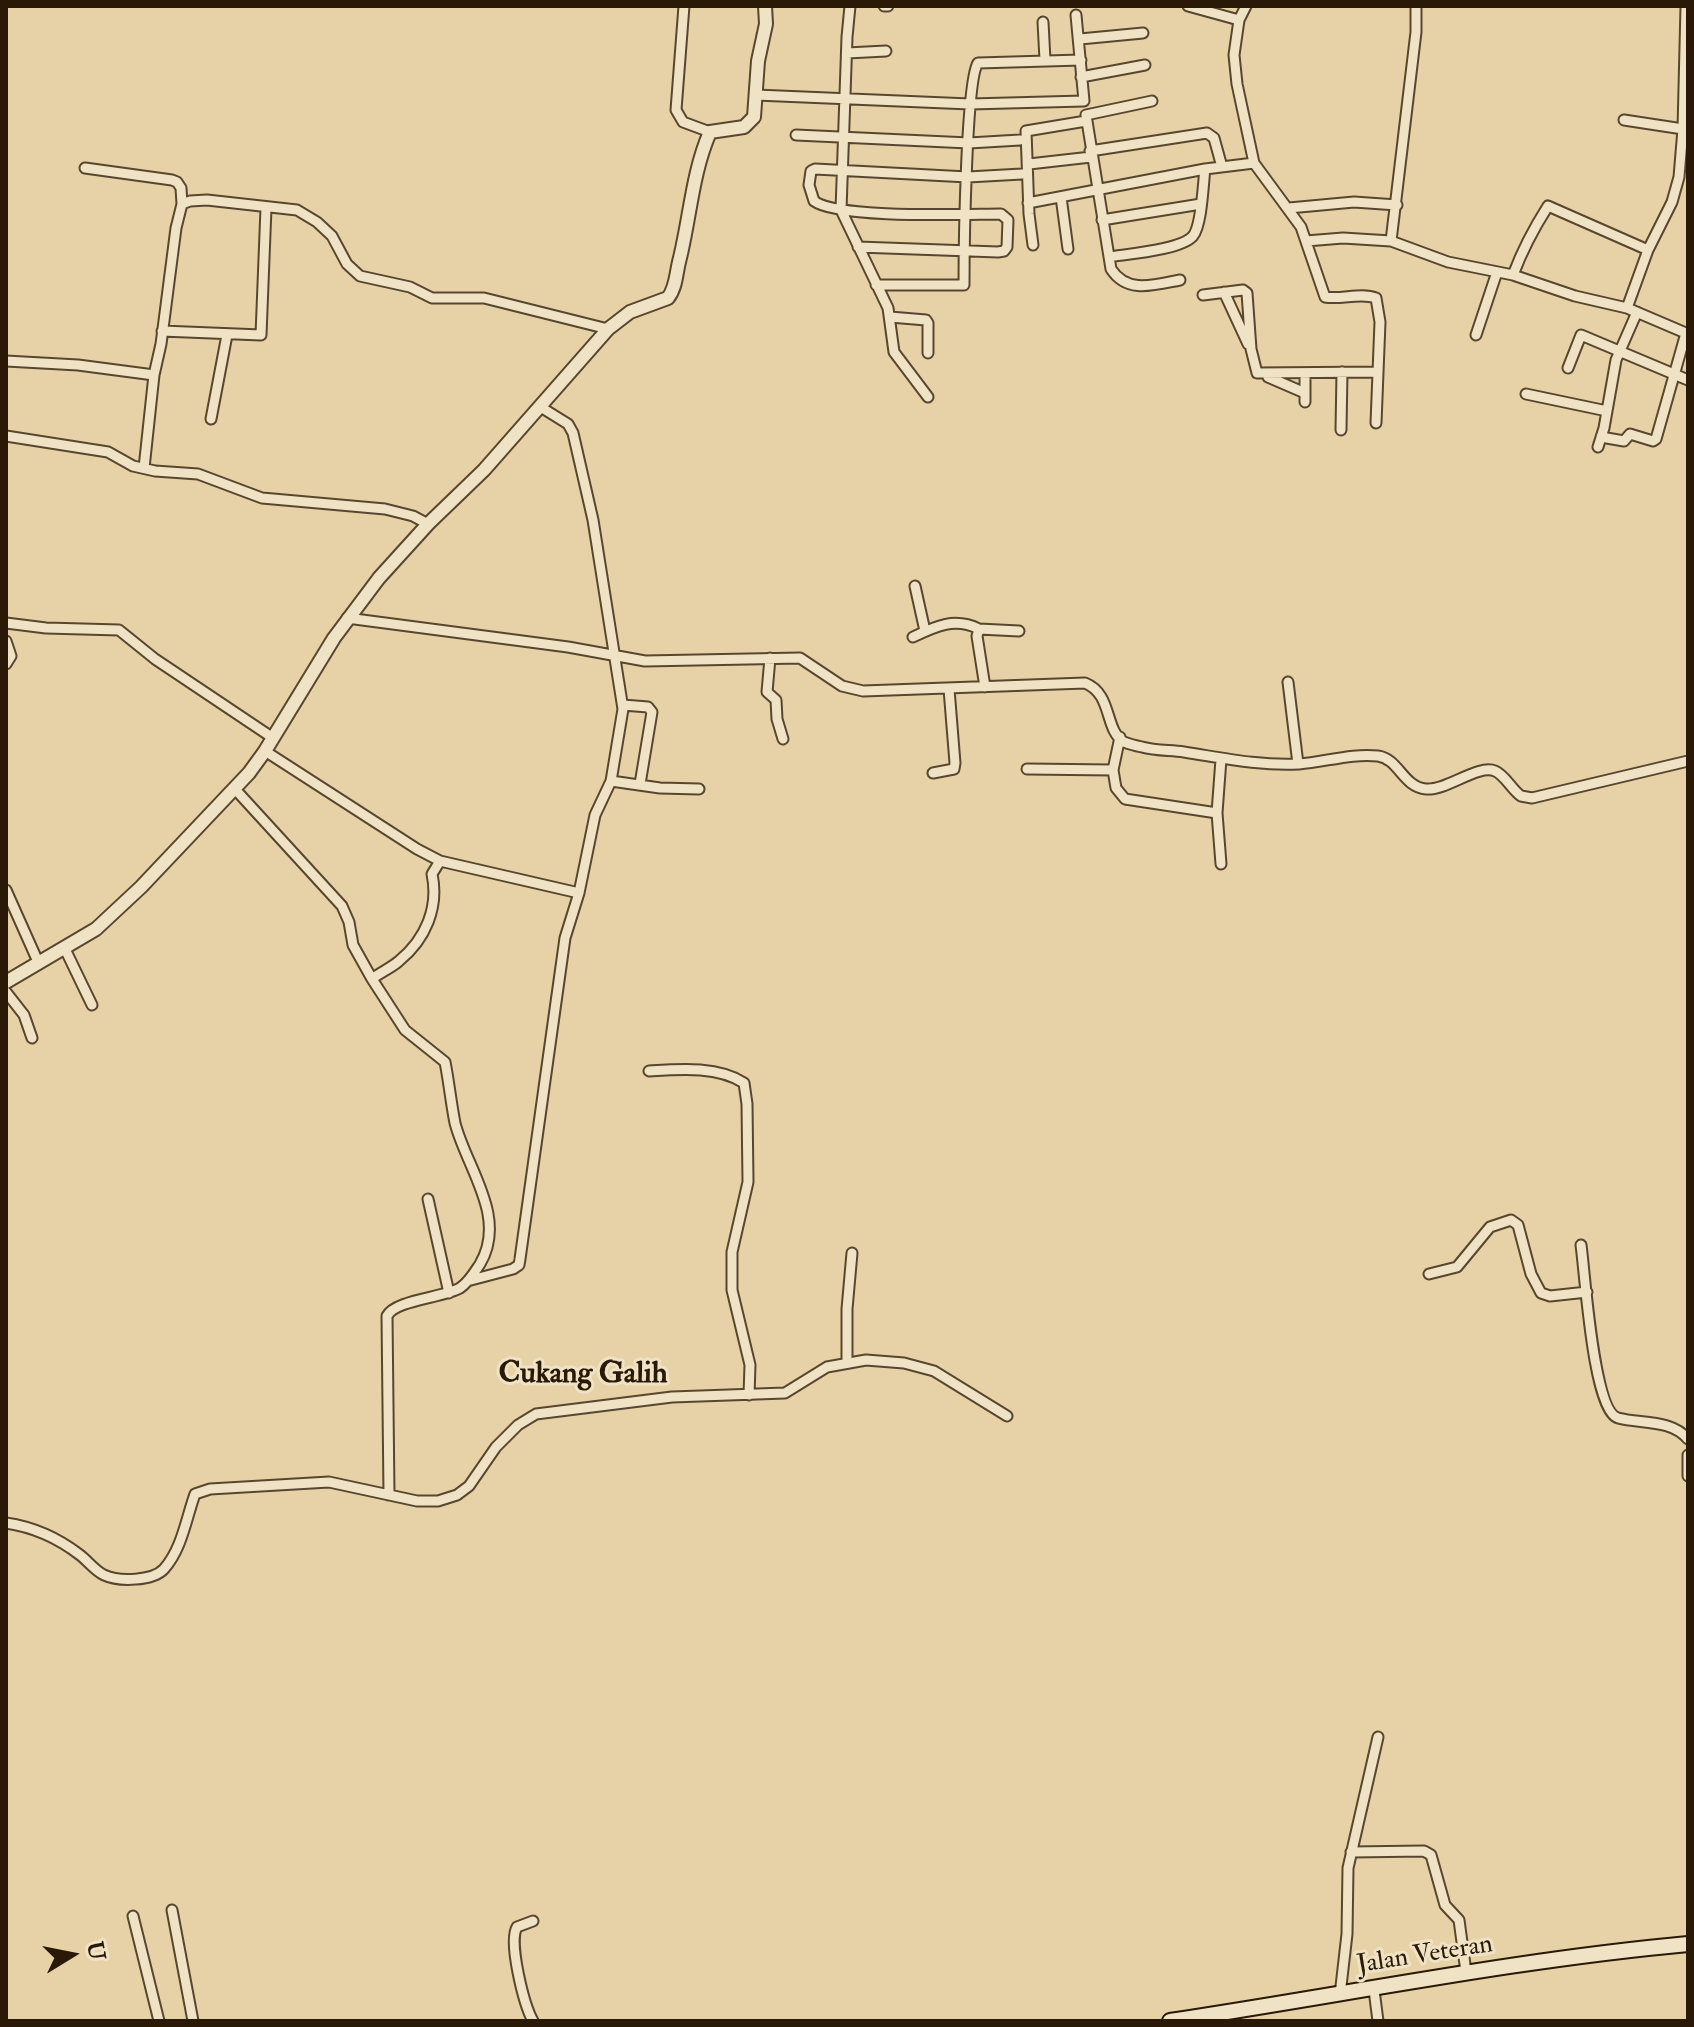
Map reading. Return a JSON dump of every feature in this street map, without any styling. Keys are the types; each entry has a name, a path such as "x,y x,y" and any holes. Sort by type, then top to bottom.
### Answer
{"main road":[{"name":"Jalan Veteran","path":"1170,2021 1255,2015 1340,1995 1466,1972 1688,1944"}],"street":[{"path":"684,6 676,110 683,122 710,132 737,129 754,117 758,61 766,24 765,6"},
{"path":"850,6 841,210 890,317 893,351 928,397"},
{"path":"1188,6 1239,20"},
{"path":"1246,6 1239,20 1234,55 1254,163 1301,227 1325,297 1369,295 1376,298 1380,322 1376,423"},
{"path":"1391,241 1416,32 1416,6"},
{"path":"1306,241 1343,238 1391,241 1448,262 1513,275 1575,296 1632,310 1687,333 1655,441 1630,434 1624,441 1600,442 1612,373 1632,310 1648,250 1676,187 1685,133 1686,6"},
{"path":"756,95 970,104 1084,101 1076,15"},
{"path":"1043,22 1045,60"},
{"path":"1080,39 1143,33"},
{"path":"847,53 886,51"},
{"path":"876,285 964,285 970,104 973,73 978,63 1081,60"},
{"path":"1081,77 1145,65"},
{"path":"1152,101 1086,115 1096,190 1111,269 1117,278 1132,286 1180,280"},
{"path":"1624,120 1685,133"},
{"path":"1033,245 1028,203 1026,131 1086,121"},
{"path":"6,982 96,929 141,887 265,751 347,618 428,524 484,470 608,329 630,312 665,300 672,293 695,178 710,132"},
{"path":"1029,164 1207,133 1214,138 1222,167"},
{"path":"796,135 969,143 1020,140"},
{"path":"1028,203 1205,169 1254,163"},
{"path":"85,168 177,182 181,188 182,204 154,375 144,468"},
{"path":"1109,257 1158,249 1191,238 1201,204 1205,169"},
{"path":"858,247 1004,251 1007,247 1008,220 1001,214 841,210 822,206 814,201 809,185 811,171 968,177 1022,174"},
{"path":"1061,197 1068,249"},
{"path":"182,204 207,200 297,210 332,236 354,272 371,281 410,287 441,299 484,298 608,329"},
{"path":"1289,208 1354,202 1397,205"},
{"path":"1102,220 1201,204"},
{"path":"1513,275 1524,246 1548,206 1648,250"},
{"path":"162,331 262,334 266,208"},
{"path":"1476,335 1497,272"},
{"path":"1203,295 1243,290 1247,293 1256,372 1305,398 1305,373"},
{"path":"1224,292 1251,349"},
{"path":"890,317 926,320 928,353"},
{"path":"211,419 227,335"},
{"path":"1568,368 1581,335 1688,380"},
{"path":"6,361 78,365 154,375"},
{"path":"1341,430 1342,372"},
{"path":"1264,375 1377,372"},
{"path":"1526,394 1607,411"},
{"path":"389,1495 387,1316 395,1307 449,1293 469,1280 519,1265 565,938 579,893 595,815 611,781 619,746 623,705 593,520 573,433 568,424 539,406"},
{"path":"6,436 108,452 133,466 198,474 262,498 385,509 413,516 428,524"},
{"path":"915,586 925,631"},
{"path":"347,618 568,647 645,661 714,662 787,657 806,661 832,681 850,689 949,689 1085,683 1099,693 1120,737 1127,743 1259,763 1298,764 1383,756 1405,779 1426,789 1443,787 1479,772 1495,770 1526,798 1688,761"},
{"path":"913,637 942,624 961,622 979,629 1019,631"},
{"path":"6,623 46,628 119,630 155,659 273,738"},
{"path":"979,629 977,636 985,687"},
{"path":"6,641 11,656 6,664"},
{"path":"770,658 767,692 776,700 783,739"},
{"path":"1288,682 1298,764"},
{"path":"933,773 954,769 949,689"},
{"path":"623,705 648,707 652,712 640,784"},
{"path":"1120,737 1113,770 1116,788 1125,799 1217,813"},
{"path":"265,751 440,861 579,893"},
{"path":"1221,759 1217,813 1221,864"},
{"path":"1027,769 1113,770"},
{"path":"611,781 660,788 699,789"},
{"path":"234,788 342,906 353,945 405,1030 445,1062 455,1124 480,1182 489,1233 486,1254 469,1280"},
{"path":"372,979 399,961 423,936 435,894 432,874 440,861"},
{"path":"6,890 39,964"},
{"path":"65,949 92,1005"},
{"path":"6,992 24,1015 32,1038"},
{"path":"649,1071 680,1069 730,1074 744,1083 748,1182 732,1252 732,1290 750,1365 749,1395"},
{"path":"428,1199 449,1293"},
{"path":"1429,1274 1457,1267 1490,1227 1511,1220 1518,1225 1531,1274 1541,1293 1550,1296 1587,1292"},
{"path":"1581,1245 1594,1360 1608,1410 1619,1418 1679,1430 1688,1439"},
{"path":"847,1363 847,1309 852,1253"},
{"path":"6,1523 39,1531 79,1554 104,1576 155,1576 166,1567 181,1539 195,1494 210,1489 329,1482 417,1501 438,1501 457,1495 476,1478 496,1447 518,1425 536,1414 672,1397 789,1392 827,1367 847,1363 877,1360 919,1366 934,1371 1007,1416"},
{"path":"1688,1455 1688,1476"},
{"path":"1340,1995 1351,1852 1378,1737"},
{"path":"1351,1852 1424,1851 1431,1855 1445,1905 1459,1920 1466,1972"},
{"path":"172,1910 193,2021"},
{"path":"133,1916 159,2021"},
{"path":"533,1921 517,1927 514,1940 533,2021"},
{"path":"1374,1990 1378,2021"}],"district":[{"name":"Cukang Galih","path":"583,1376"}]}
